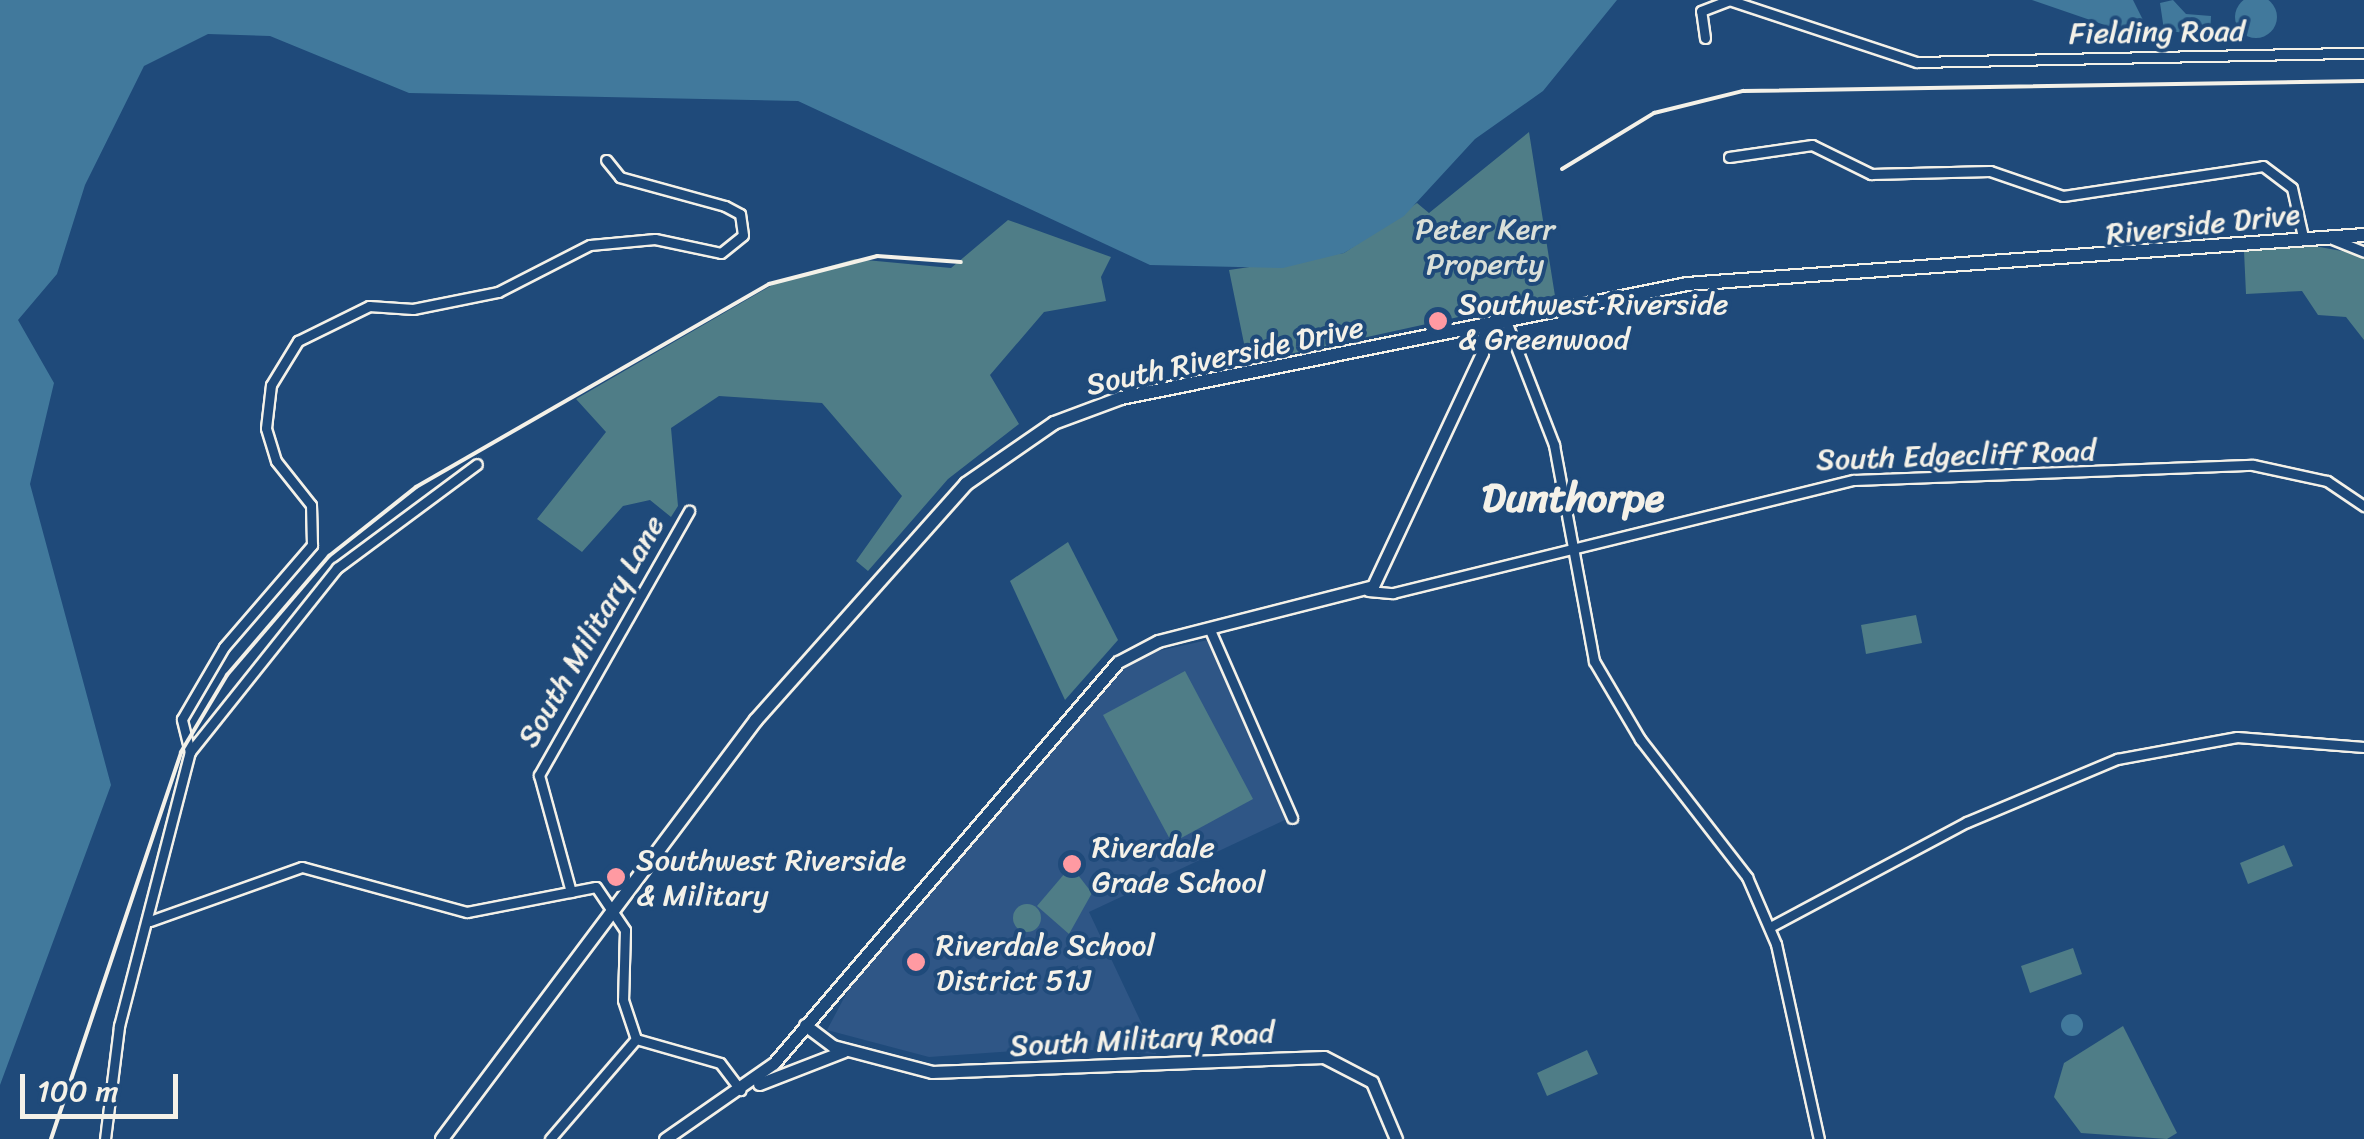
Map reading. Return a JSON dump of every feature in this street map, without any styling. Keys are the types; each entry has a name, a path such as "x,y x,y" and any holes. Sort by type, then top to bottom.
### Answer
{"main road":[{"name":"Riverside Drive","path":"2048,264 2303,237 2364,235"},
{"name":"South Riverside Drive","path":"442,1139 615,904 858,604 966,484 1018,443 1121,398 1686,284 2048,264"}],"street":[{"name":"Fielding Road","path":"1705,38 1702,11 1728,0 1895,60 2364,53"},
{"path":"1730,157 1812,145 1871,174 2007,176 2063,196 2263,166 2292,188 2303,237"},
{"path":"190,752 182,719 224,647 312,545 311,504 276,461 266,428 271,385 298,341 369,306 482,298 590,244 655,239 721,253 742,235 740,214 725,206 620,176 606,160"},
{"path":"2327,236 2364,252"},
{"path":"1506,321 1554,445 1582,630 1609,693 1726,846 1770,927 1819,1139"},
{"path":"741,1092 805,1026 1112,668 1147,644 1368,591 1482,353 1485,326"},
{"path":"106,1139 119,1026 150,922 190,752 337,568 477,464"},
{"name":"South Edgecliff Road","path":"1368,591 1393,593 1832,482 2280,468 2327,482 2364,506"},
{"name":"South Military Lane","path":"572,892 540,775 689,511"},
{"path":"1210,630 1292,818"},
{"path":"1770,927 1968,822 2103,764 2262,736 2364,747"},
{"path":"150,922 302,867 450,911 503,912 596,887 615,904 626,938 622,1000 636,1039"},
{"name":"South Military Road","path":"805,1026 848,1051 951,1073 1324,1057 1372,1082 1396,1139"},
{"path":"636,1039 720,1063 741,1092"},
{"path":"550,1139 636,1039"},
{"path":"665,1139 741,1092 848,1051"}],"shaded area":[{"path":"2256,-4 2271,2 2277,17 2271,32 2256,38 2241,32 2235,17 2241,2"},
{"path":"0,0 1617,0 1543,91 1475,139 1404,216 1344,253 1283,268 1150,265 798,101 409,93 270,36 208,34 144,66 85,185 57,274 18,320 54,383 30,484 111,785 0,1085"},
{"path":"2032,0 2133,0 2144,22 2128,33"},
{"path":"2173,0 2186,14 2211,16 2210,37 2164,30 2160,3"},
{"name":"Riverdale Grade School","path":"1208,640 1291,817 1089,912 1156,1054 1058,1048 929,1057 827,1030 853,981 1135,656"},
{"path":"2072,1014 2080,1017 2080,1033 2072,1036 2064,1033 2061,1025 2064,1017"}],"green space":[{"name":"Peter Kerr Property","path":"1529,132 1555,296 1248,363 1229,270 1344,253 1417,203 1429,213"},
{"path":"1008,220 1111,257 1101,277 1106,301 1044,312 990,375 1019,424 948,479 868,571 856,561 902,496 822,403 719,396 671,428 678,506 671,517 650,500 623,506 582,552 537,519 606,432 576,399 781,280 855,259 951,268"},
{"path":"2303,244 2364,255 2364,340 2346,317 2318,315 2302,291 2246,294 2244,251"},
{"path":"1068,542 1118,640 1065,700 1010,581"},
{"path":"1916,615 1922,643 1866,654 1861,625"},
{"path":"1185,671 1253,799 1172,843 1103,715"},
{"path":"2284,845 2293,866 2248,884 2240,863"},
{"path":"1071,866 1092,893 1069,934 1037,906"},
{"path":"1027,904 1037,908 1041,918 1037,928 1027,932 1017,928 1013,918 1017,908"},
{"path":"2073,948 2082,974 2030,993 2021,966"},
{"path":"2123,1026 2177,1133 2167,1139 2081,1133 2054,1097 2064,1063"},
{"path":"1587,1050 1598,1074 1547,1096 1537,1073"}],"railway":[{"path":"1562,169 1654,113 1743,91 2364,81"},
{"path":"51,1139 181,752 227,675 329,556 416,487 769,284 877,256 961,262"}],"place":[{"name":"Southwest Riverside & Greenwood","path":"1438,321"},
{"name":"Riverdale Grade School","path":"1072,864"},
{"name":"Southwest Riverside & Military","path":"616,877"},
{"name":"Riverdale School District 51J","path":"916,962"}],"district":[{"name":"Dunthorpe","path":"1573,498"}]}
